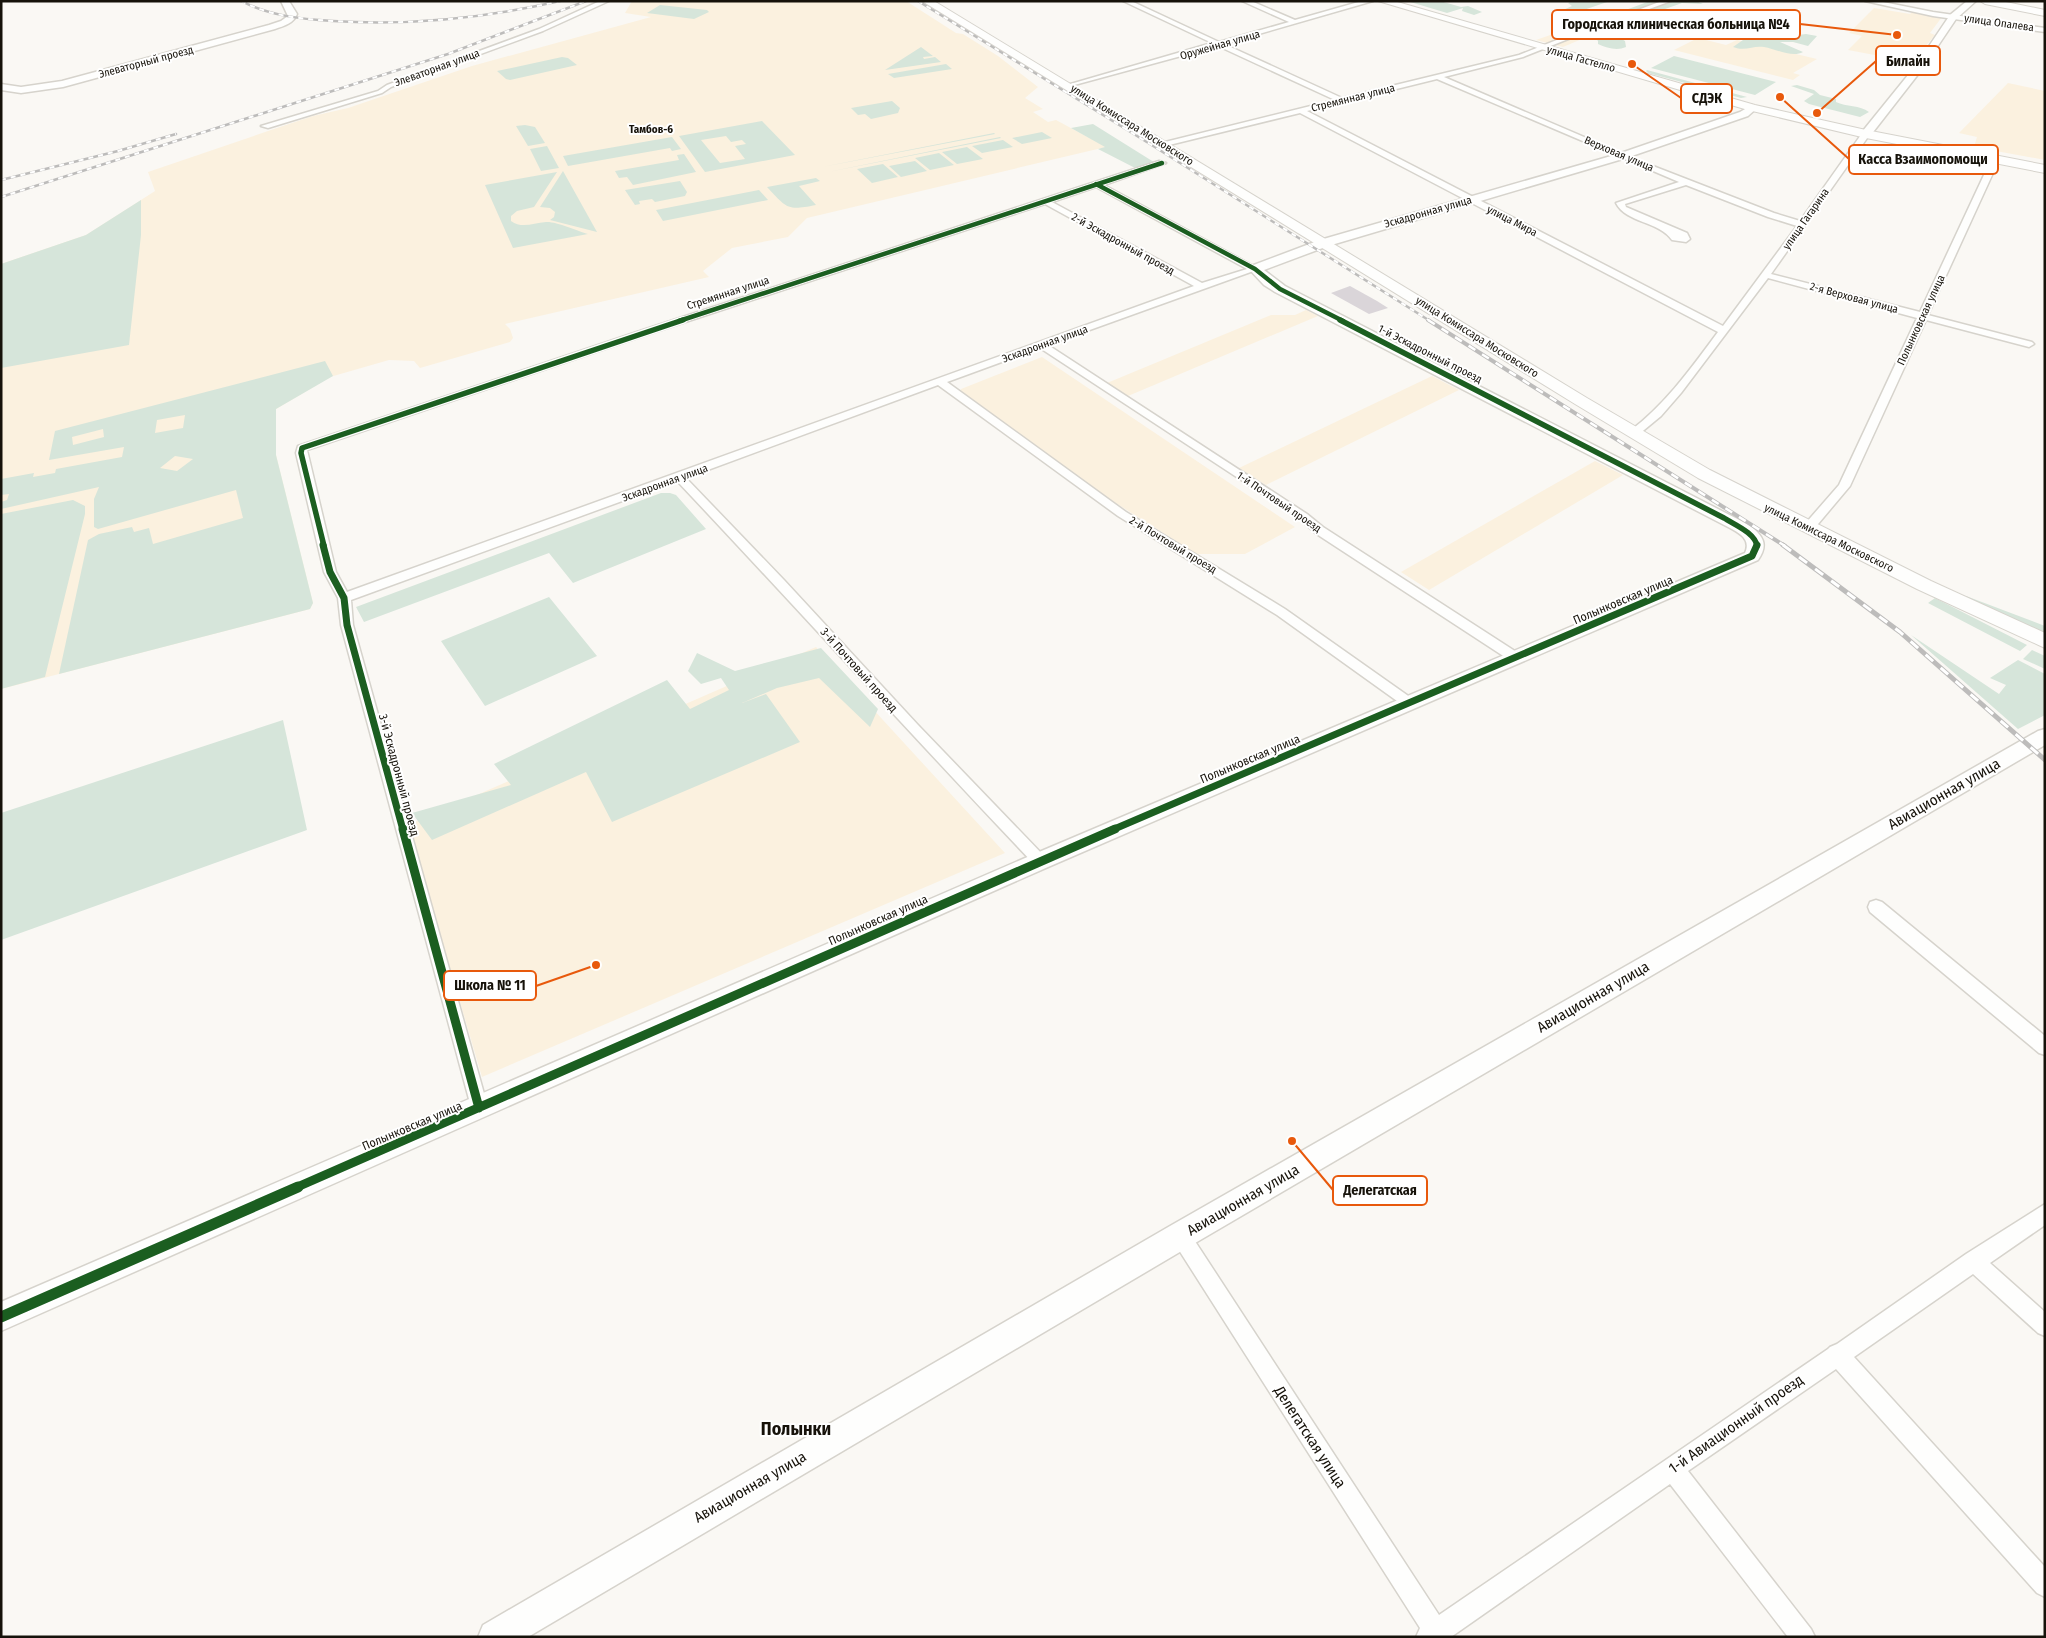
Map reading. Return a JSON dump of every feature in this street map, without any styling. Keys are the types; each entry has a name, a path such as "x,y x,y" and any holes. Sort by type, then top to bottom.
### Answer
{"main road":[{"name":"улица Комиссара Московского","path":"927,1 1069,86 1634,433 1713,479 1924,585 2045,641"},
{"name":"улица Гастелло","path":"1383,1 1752,108 1866,134 2045,169"},
{"path":"1986,1 2045,13"}],"street":[{"name":"Элеваторный проезд","path":"1,87 21,90 63,84 264,29 288,20 293,15 285,1"},
{"name":"Элеваторная улица","path":"265,126 380,92 389,86 541,30 606,1"},
{"path":"1126,1 1342,101"},
{"path":"1245,1 1296,23"},
{"name":"Оружейная улица","path":"1069,86 1220,45 1370,1"},
{"path":"1598,26 1668,1"},
{"name":"улица Опалева","path":"1868,1 1953,17 2045,30"},
{"name":"улица Гагарина","path":"1634,433 1648,423 1680,387 1724,331 1803,225 1866,134 1928,55 1953,17 1972,1"},
{"name":"Стремянная улица","path":"1164,145 1521,56 1589,29"},
{"name":"Верховая улица","path":"1438,77 1622,156 1771,215 1803,225"},
{"name":"Эскадронная улица","path":"344,598 680,478 1201,286 1255,269 1324,243 1622,156 1744,114 1752,108"},
{"name":"улица Мира","path":"1301,111 1724,331"},
{"name":"Полынковская улица","path":"1809,527 1844,486 1996,160"},
{"name":"Стремянная улица","path":"302,448 615,342 1162,163"},
{"path":"1670,230 1623,209 1620,204 1687,182"},
{"name":"1-й Эскадронный проезд","path":"1096,184 1255,269 1280,289 1724,518 1752,536 1756,541"},
{"name":"2-й Эскадронный проезд","path":"1045,201 1201,286"},
{"name":"2-я Верховая улица","path":"1766,275 2029,344"},
{"name":"1-й Почтовый проезд","path":"1042,345 1303,516 1319,530 1516,658"},
{"name":"2-й Почтовый проезд","path":"940,382 1122,514 1281,612 1409,703"},
{"name":"3-й Эскадронный проезд","path":"302,448 301,453 330,572 344,598 347,624 479,1108"},
{"name":"3-й Почтовый проезд","path":"680,478 780,582 913,729 1040,861"},
{"name":"Полынковская улица","path":"1,1317 1040,861 1752,556 1757,548 1756,541"},
{"name":"Авиационная улица","path":"495,1637 1180,1236 2045,736"},
{"path":"1876,907 2045,1047"},
{"name":"1-й Авиационный проезд","path":"1434,1635 1837,1354 2045,1213"},
{"name":"Делегатская улица","path":"1180,1236 1434,1635"},
{"path":"1973,1261 2045,1326"},
{"path":"1837,1354 2045,1586"},
{"path":"1672,1468 1803,1637"}],"shaded area":[{"path":"632,1 906,1 956,33 963,34 998,56 1038,87 1025,98 1043,109 1033,112 1048,122 1056,120 1106,147 807,218 788,237 732,248 703,271 709,277 505,324 510,329 513,338 510,342 420,368 414,361 389,360 330,377 276,409 276,455 313,603 310,609 1,689 1,264 86,235 155,191 148,172 313,116 348,108 472,66 651,17 625,13"},
{"path":"1407,1 1440,1 1461,7 1468,6 1482,12 1474,15 1462,11 1463,8 1447,13"},
{"path":"1572,1 1610,1 1572,14 1561,11 1572,6 1568,3"},
{"path":"1650,1 1696,1 1703,4 1682,3 1606,30 1625,41 1626,47 1619,49 1598,44 1598,41 1591,32 1593,29 1585,25"},
{"path":"660,5 707,10 709,12 694,19 647,13"},
{"path":"1874,8 1942,17 1930,33 1935,35 1912,62 1848,50 1862,36 1849,33"},
{"path":"1573,27 1596,33 1563,47 1536,40"},
{"path":"1772,28 1784,31 1778,35 1782,37 1806,34 1817,36 1808,46 1793,42 1780,42 1803,52 1799,54 1789,54 1764,47 1742,49 1733,47 1743,40 1762,35"},
{"path":"1698,38 1726,45 1737,40 1817,59 1793,73 1800,75 1793,80 1674,50"},
{"path":"921,47 933,56 923,57 924,59 935,57 941,62 885,70"},
{"path":"1674,56 1776,82 1755,95 1651,68"},
{"path":"562,57 568,58 577,65 510,80 497,71"},
{"path":"946,64 952,69 894,78 888,74"},
{"path":"1647,70 1747,97 1741,98 1648,73"},
{"path":"2008,83 2045,91 2045,160 1974,147 1977,137 1959,133"},
{"path":"1797,85 1814,90 1820,95 1836,99 1836,102 1840,104 1861,108 1869,112 1860,117 1809,104 1804,101 1814,94 1791,86"},
{"path":"892,101 900,108 898,113 871,119 865,114 858,115 851,108"},
{"path":"762,121 795,155 705,172 679,136","holes":["726,136 731,142 742,140 746,144 735,146 745,159 720,163 701,140"]},
{"path":"1093,124 1157,164 1139,170 1098,149 1105,147 1071,128"},
{"path":"516,126 535,127 545,143 528,146"},
{"path":"1042,132 1052,138 1022,144 1012,138"},
{"path":"994,133 995,134 822,167"},
{"path":"672,137 681,149 672,151 670,148 568,166 563,156"},
{"path":"1000,137 1001,138 828,172"},
{"path":"1003,140 1013,147 982,153 972,146"},
{"path":"547,146 559,168 541,171 530,149"},
{"path":"967,147 983,159 957,164 942,152"},
{"path":"939,153 954,165 930,170 915,158"},
{"path":"684,154 696,172 633,185 627,177 619,178 615,171 679,160 677,155"},
{"path":"915,161 927,171 901,177 889,166"},
{"path":"883,164 898,177 872,183 857,169"},
{"path":"563,171 597,232 550,220 554,217 555,212 550,208 540,207"},
{"path":"557,172 534,207 517,211 511,216 511,221 519,225 550,222 588,234 513,248 485,185"},
{"path":"816,178 820,181 799,186 816,205 798,208 788,206 783,204 767,187"},
{"path":"680,181 687,192 685,196 655,202 652,199 639,201 640,204 635,205 625,190"},
{"path":"759,190 768,200 663,221 656,210"},
{"path":"141,200 141,235 129,345 1,368 1,264 86,235"},
{"path":"1306,310 1318,316 1128,396 1107,383 1271,315 1295,315"},
{"path":"1042,357 1295,527 1245,554 1197,554 1114,502 960,392 961,389"},
{"path":"325,361 333,376 276,409 276,455 313,603 310,609 59,674 88,540 99,534 132,527 134,532 149,528 153,544 243,518 236,490 98,529 94,527 94,499 99,487 1,509 1,502 7,500 9,494 1,495 1,479 34,473 33,477 55,473 56,469 122,457 124,447 49,460 55,431","holes":["185,415 183,428 155,433 157,420","103,429 104,437 73,445 72,437","175,456 193,459 177,471 160,468"]},
{"path":"1432,376 1459,390 1266,485 1239,468"},
{"path":"1595,461 1623,475 1429,590 1401,572"},
{"path":"661,493 676,495 706,529 573,583 549,553 364,622 356,607"},
{"path":"73,500 85,506 85,514 45,677 1,689 1,514"},
{"path":"1966,596 2045,626 2045,636 1963,597"},
{"path":"549,597 597,656 485,706 441,641"},
{"path":"1935,598 2027,645 2020,651 1928,603"},
{"path":"1911,635 1999,694 2006,685 1990,678 2018,660 2045,674 2045,715 2018,729"},
{"path":"816,647 1005,853 482,1077 408,825"},
{"path":"821,648 878,709 870,727 819,678 777,688 742,703 766,694 800,742 612,822 586,772 432,840 412,813 511,785 494,764 667,680 690,709 729,690 721,678 701,684 688,671 697,653 735,671"},
{"path":"2032,650 2045,656 2045,669 2023,659"},
{"path":"283,720 307,830 1,940 1,813"}],"building":[{"path":"1350,286 1388,308 1369,314 1331,293"}],"railway":[{"path":"241,1 263,10 297,18 362,22 419,21 476,16 560,1"},
{"path":"1,197 448,54 586,1"},
{"path":"918,1 1150,144 1430,321"},
{"path":"1,180 118,151 176,134"},
{"path":"1428,320 1785,546"},
{"path":"1783,545 1900,632 2045,760"}],"cycle path":[{"path":"479,1108 347,625 344,598 330,572 301,453 302,448 643,333 1162,163"},
{"path":"1,1317 1040,861 1639,606 1752,556 1757,548 1756,541 1752,536 1724,518 1280,289 1255,269 1096,184"}],"place":[{"name":"Городская клиническая больница №4","path":"1897,35"},
{"name":"СДЭК","path":"1632,64"},
{"name":"Касса Взаимопомощи","path":"1780,97"},
{"name":"Билайн","path":"1817,113"},
{"name":"Школа № 11","path":"596,965"},
{"name":"Делегатская","path":"1292,1141"}],"district":[{"name":"Тамбов-6","path":"651,129"},
{"name":"Полынки","path":"796,1429"}]}
